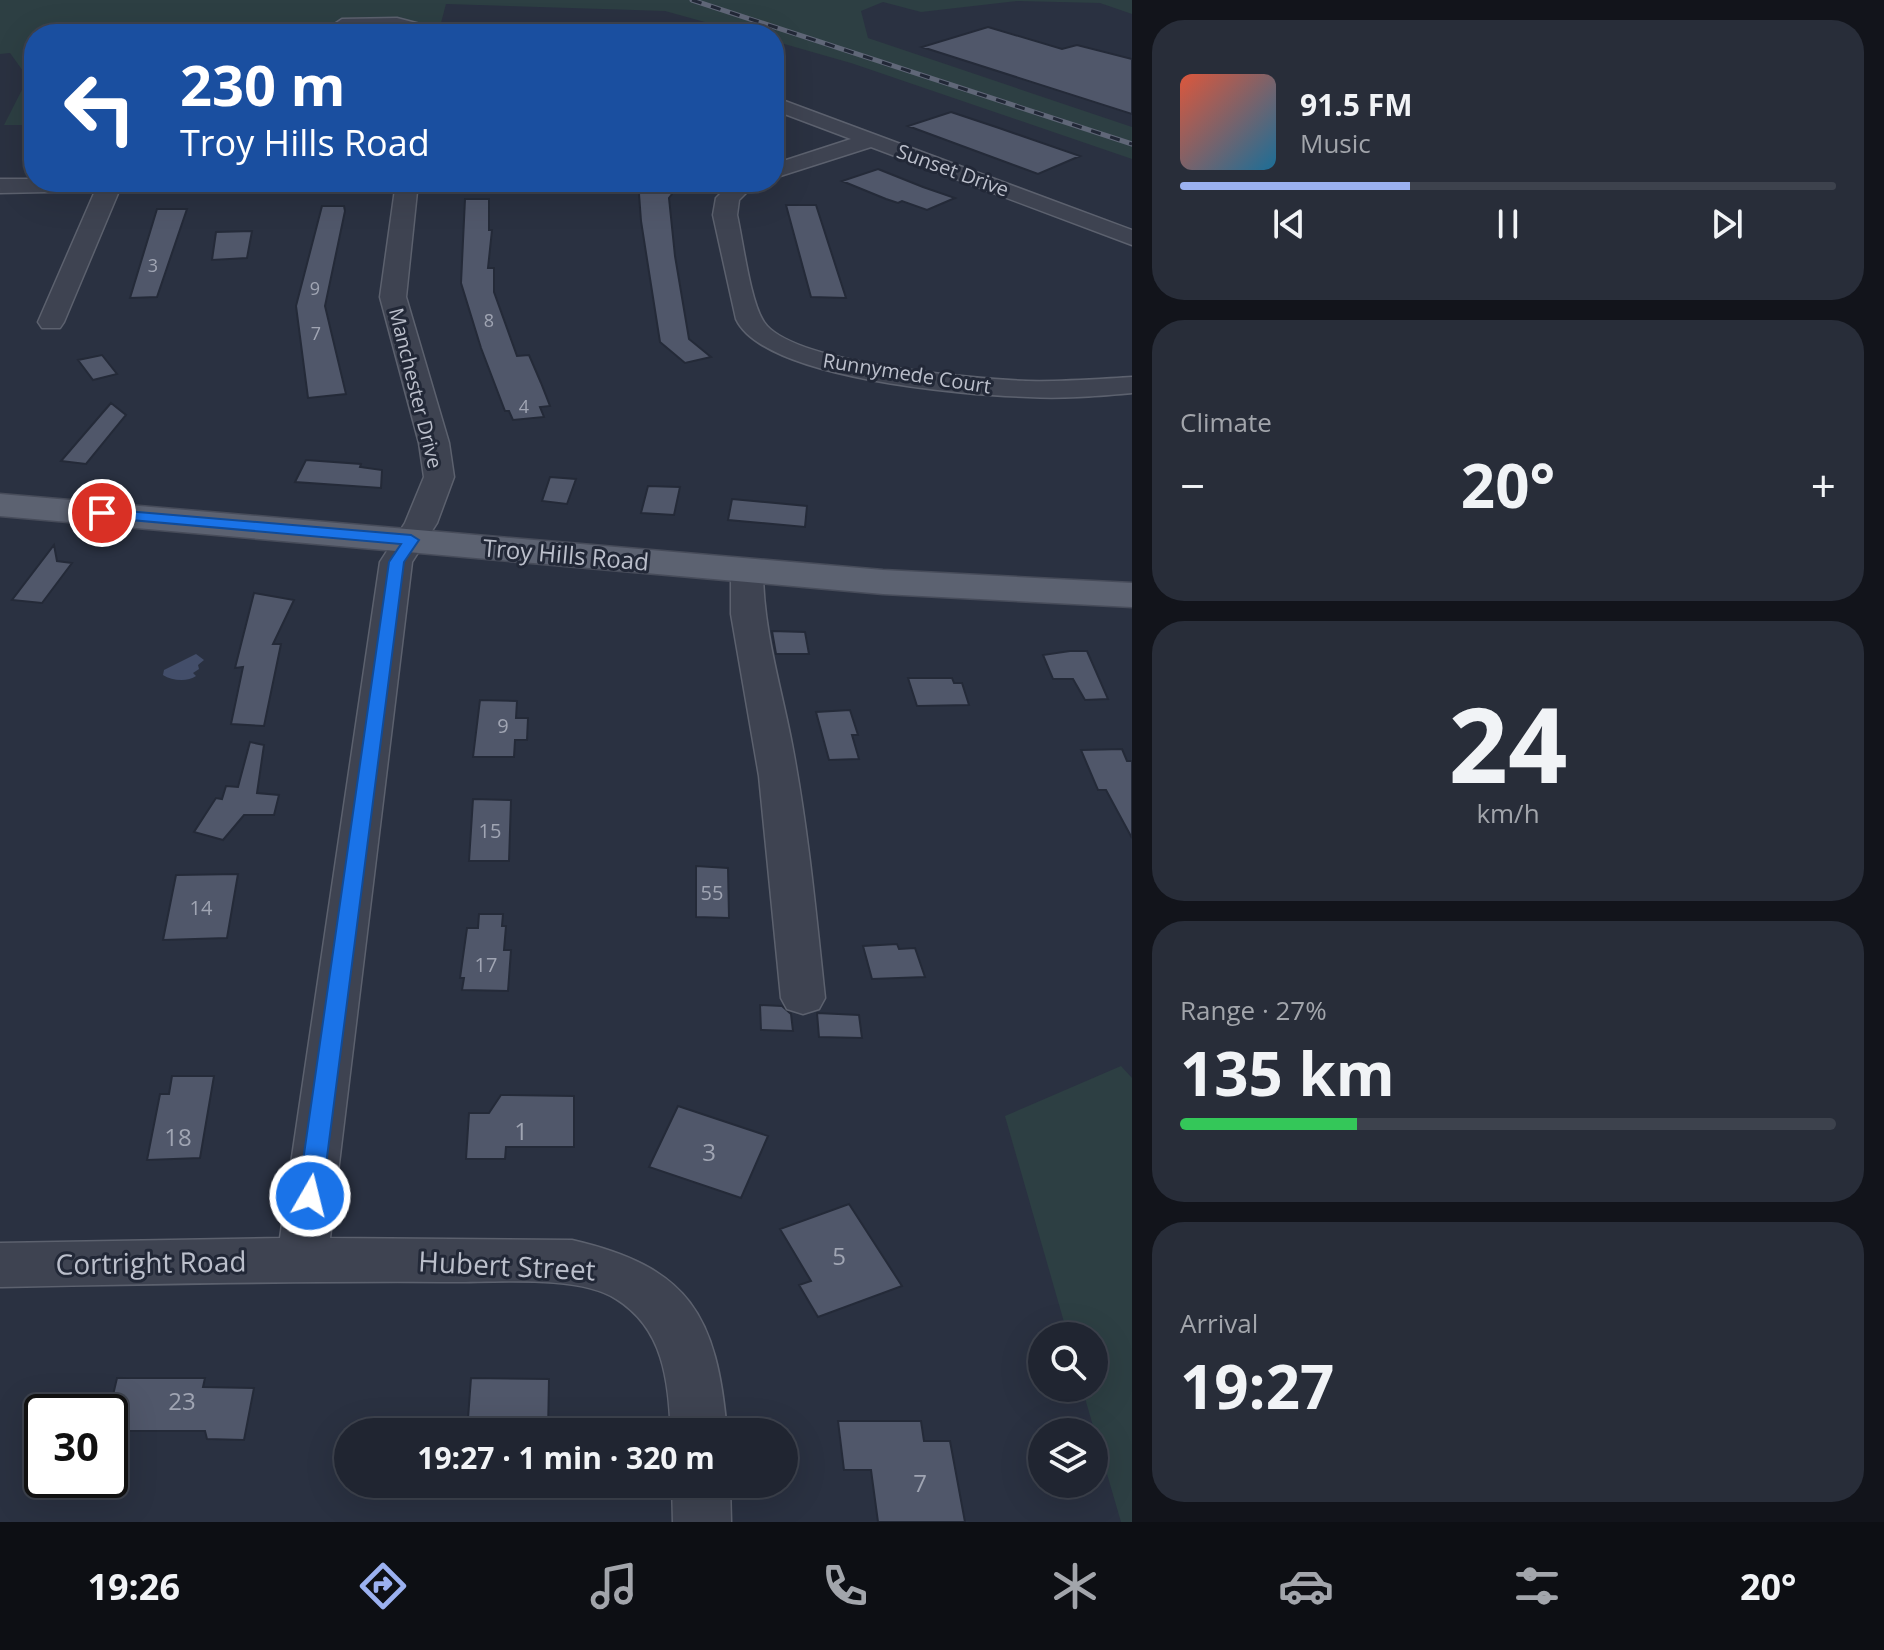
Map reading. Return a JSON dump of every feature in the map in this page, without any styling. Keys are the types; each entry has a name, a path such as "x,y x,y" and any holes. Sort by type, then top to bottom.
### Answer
{"main road":[{"name":"Troy Hills Road","path":"0,505 941,586 1132,595"}],"street":[{"name":"Sunset Drive","path":"784,107 1132,238"},
{"path":"784,168 871,140"},
{"path":"0,186 24,186"},
{"path":"51,322 107,192"},
{"name":"Manchester Drive","path":"302,1259 396,562 421,523 439,477 434,443 393,297 406,192"},
{"name":"Runnymede Court","path":"735,192 728,198 725,215 750,320 761,336 777,346 835,364 977,386 1030,390 1132,385"},
{"path":"747,570 747,611 764,689 787,828 803,998"},
{"name":"Cortright Road","path":"0,1265 302,1259"},
{"name":"Hubert Street","path":"302,1259 572,1262 602,1267 625,1276 664,1306 678,1326 693,1372 698,1418"},
{"path":"701,1498 702,1522"}],"shaded area":[{"path":"0,0 1132,0 1132,14 1100,3 1017,1 921,12 883,2 861,11 868,38 1132,127 1132,159 851,63 784,44 784,24 712,24 665,11 446,4 441,24 24,24 24,72 10,53 0,54"},
{"path":"24,86 24,125 4,125"},
{"path":"1121,1066 1132,1078 1132,1522 1121,1522 1108,1477 1108,1418 1091,1418 1086,1402 1108,1402 1108,1322 1064,1322 1005,1116"}],"water":[{"path":"196,654 204,660 193,673 196,676 180,680 163,675 164,670"}],"building":[{"path":"988,27 1062,49 1077,45 1132,59 1132,114 922,47"},
{"path":"951,112 1080,156 1038,174 908,126"},
{"path":"878,169 955,198 927,210 886,199 842,181"},
{"path":"674,192 669,198 675,256 689,339 711,357 685,363 660,342 639,194"},
{"path":"465,199 489,199 489,230 492,230 488,268 494,268 494,292 517,356 529,355 541,383 550,406 540,407 544,417 513,420 509,411 505,411 481,348 461,283"},
{"path":"786,205 816,205 846,298 811,297"},
{"path":"322,206 344,206 345,211 325,306 346,394 308,398 296,306"},
{"path":"157,209 187,209 157,297 130,298"},
{"path":"252,231 247,258 212,260 216,232"},
{"path":"102,355 117,374 93,380 78,360"},
{"path":"111,403 126,415 86,464 61,461"},
{"path":"306,460 361,464 360,467 382,470 381,488 295,482"},
{"path":"550,477 576,479 567,504 542,501"},
{"path":"648,486 680,487 674,515 641,513"},
{"path":"732,499 807,506 805,527 728,520"},
{"path":"54,545 57,561 72,563 42,603 12,600"},
{"path":"254,593 294,600 273,644 281,644 264,726 231,724 243,667 235,668"},
{"path":"772,631 805,632 809,654 776,654"},
{"path":"1087,651 1108,699 1085,700 1073,679 1053,679 1043,655"},
{"path":"908,678 952,678 954,683 962,683 969,705 917,706"},
{"path":"480,700 517,701 516,718 528,718 527,740 515,740 514,757 473,757"},
{"path":"850,710 858,735 852,735 859,759 829,760 816,712"},
{"path":"250,742 264,745 257,793 279,795 274,815 244,815 223,840 194,832 216,798 222,799 226,786 238,787"},
{"path":"1122,749 1127,761 1132,761 1132,838 1106,790 1098,790 1081,750"},
{"path":"473,799 511,800 509,861 469,861"},
{"path":"696,866 728,868 729,918 696,917"},
{"path":"238,874 227,938 163,940 176,875"},
{"path":"479,914 503,914 502,926 506,926 504,950 511,950 508,991 462,990 464,978 460,978 467,928 478,928"},
{"path":"897,944 899,949 915,948 925,977 872,979 863,946"},
{"path":"760,1005 782,1006 791,1014 793,1031 761,1030"},
{"path":"817,1013 859,1015 862,1038 819,1037"},
{"path":"172,1076 214,1076 200,1158 147,1160 160,1094 169,1094"},
{"path":"501,1095 574,1096 574,1147 506,1147 505,1159 466,1159 469,1113 489,1113"},
{"path":"678,1106 768,1136 741,1198 649,1167"},
{"path":"849,1204 902,1286 818,1317 799,1285 811,1281 780,1229"},
{"path":"117,1378 205,1378 203,1387 254,1388 244,1440 207,1439 205,1431 128,1431 128,1394 113,1394"},
{"path":"471,1378 549,1379 548,1418 468,1418"},
{"path":"838,1421 921,1421 924,1441 950,1441 965,1522 878,1522 871,1470 844,1470"}],"railway":[{"path":"692,0 765,24"},
{"path":"784,30 1132,144"}],"route":[{"path":"102,513 411,540 396,562 310,1196"}]}
